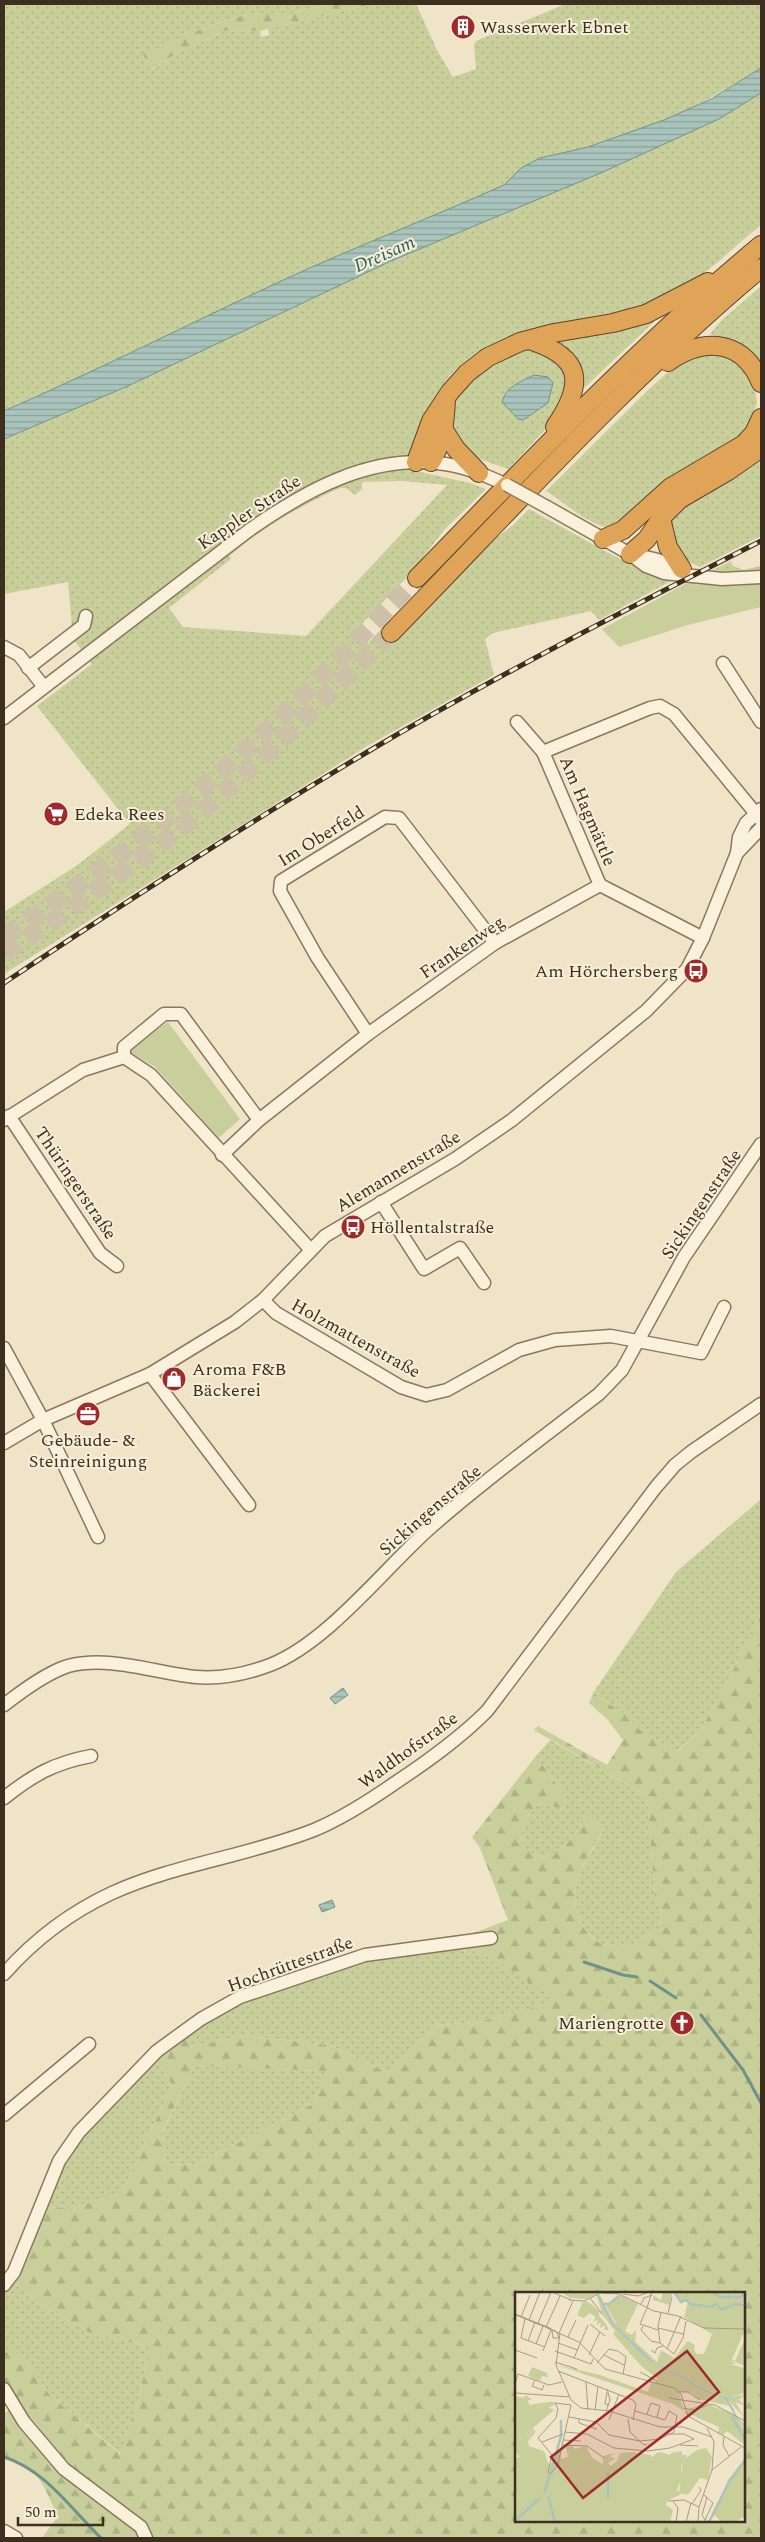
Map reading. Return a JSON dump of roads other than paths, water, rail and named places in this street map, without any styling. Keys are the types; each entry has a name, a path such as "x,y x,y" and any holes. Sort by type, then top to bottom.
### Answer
{"highway":[{"path":"417,578 528,463 630,364 732,269 761,245"},
{"path":"392,633 635,385 698,324 761,268"},
{"path":"424,462 431,421 459,382 476,365 499,351 529,340 554,333 627,320 646,314 732,269"},
{"path":"528,463 569,407 575,384 571,369 557,351 529,340"},
{"path":"635,385 678,355 692,348 710,345 721,346 743,356 756,372 761,383"},
{"path":"424,462 438,451 444,430 446,399"},
{"path":"603,538 624,530 671,487 744,444 754,433 761,418"},
{"path":"444,430 456,449 479,473"},
{"path":"630,554 648,539 661,518 680,499 728,471 761,448"},
{"path":"630,554 632,539 643,513"},
{"path":"661,518 668,547 686,573"}],"street":[{"name":"Kappler Straße","path":"4,718 160,597 278,510 324,484 392,464 424,462 479,473 507,485 630,554 650,557 686,573 722,579 761,577"},
{"path":"28,668 84,624 86,616"},
{"path":"4,647 19,655 44,687"},
{"path":"723,662 761,722"},
{"name":"Am Hagmättle","path":"543,752 660,706 674,714 759,814"},
{"name":"Am Hagmättle","path":"517,722 543,752 600,885"},
{"name":"Alemannenstraße","path":"4,1443 44,1420 150,1374 235,1322 263,1300 310,1250 336,1228 455,1159 527,1108 669,989 687,969 703,938 737,853 739,837 746,823 759,814"},
{"name":"Im Oberfeld","path":"368,1034 317,957 280,891 281,881 385,817 399,818 495,943"},
{"name":"Alemannenstraße","path":"737,853 761,828"},
{"path":"600,885 703,938"},
{"name":"Frankenweg","path":"222,1155 259,1120 368,1034 495,943 600,885"},
{"path":"7,1118 83,1070 124,1052 164,1014 181,1014 259,1120"},
{"path":"124,1052 151,1075 310,1250"},
{"name":"Thüringerstraße","path":"7,1118 100,1253 117,1266"},
{"name":"Sickingenstraße","path":"4,1705 44,1678 68,1666 103,1662 197,1677 238,1676 279,1660 302,1647 335,1620 430,1528 599,1394 622,1370 684,1257 761,1144"},
{"path":"380,1202 424,1270 460,1248 484,1283"},
{"name":"Holzmattenstraße","path":"263,1300 276,1313 393,1382 426,1396 447,1390 519,1350 555,1340 611,1336 701,1353 724,1307"},
{"path":"4,1348 44,1420 98,1537"},
{"path":"150,1374 249,1505"},
{"name":"Waldhofstraße","path":"4,1974 32,1944 59,1924 112,1893 147,1880 280,1842 314,1830 349,1814 463,1735 487,1710 656,1487 675,1465 761,1404"},
{"path":"4,1798 33,1775 66,1761 91,1756"},
{"name":"Hochrüttestraße","path":"4,2285 14,2272 59,2161 79,2132 157,2051 201,2019 240,1998 365,1955 491,1938"},
{"path":"4,2115 89,2044"},
{"path":"4,2389 24,2422 64,2469 141,2527 146,2538"},
{"path":"4,2531 16,2538"}],"water":[{"name":"Dreisam","path":"761,68 761,93 719,119 603,172 391,261 128,386 4,439 4,411 281,281 504,185 521,168 540,158 588,147 664,120 711,99"},
{"path":"534,375 548,377 553,383 548,403 523,420 518,419 502,402 510,388"},
{"path":"343,1688 348,1695 335,1704 330,1698"},
{"path":"332,1900 335,1907 322,1912 319,1905"}],"waterway":[{"path":"584,1962 623,1975 637,1977"},
{"path":"650,1981 676,1998"},
{"path":"701,2015 743,2070 761,2103"},
{"path":"4,2457 32,2471 45,2481 101,2538"}],"tunnel":[{"path":"4,936 118,856 200,790 300,698 417,578"},
{"path":"4,954 132,865 203,811 285,736 391,633"}],"railway":[{"path":"4,983 185,865 369,751 514,669 761,541"}],"place":[{"name":"Wasserwerk Ebnet","path":"463,27"},
{"name":"Edeka Rees","path":"56,814"},
{"name":"Am Hörchersberg","path":"696,971"},
{"name":"Höllentalstraße","path":"353,1227"},
{"name":"Aroma F&B Bäckerei","path":"174,1379"},
{"name":"Gebäude- & Steinreinigung","path":"88,1414"},
{"name":"Mariengrotte","path":"682,2023"}]}
